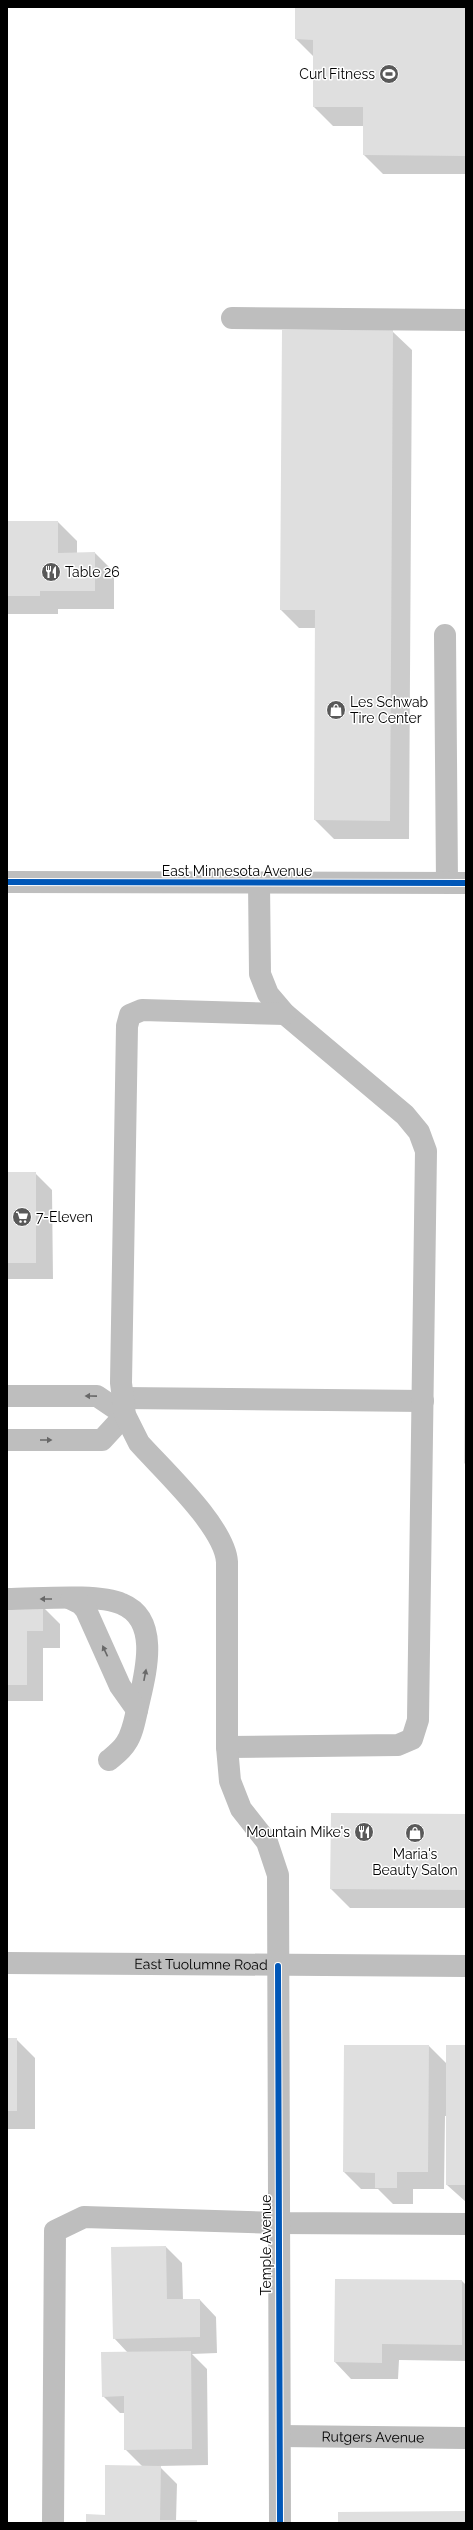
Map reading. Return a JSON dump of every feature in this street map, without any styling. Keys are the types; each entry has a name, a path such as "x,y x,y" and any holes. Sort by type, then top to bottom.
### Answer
{"street":[{"path":"232,318 466,320"},
{"path":"445,635 456,883"},
{"name":"East Minnesota Avenue","path":"7,882 456,883"},
{"path":"226,1747 398,1745 408,1742 415,1734 418,1720 428,1159 424,1143 419,1132 405,1115 285,1014 268,994 260,974 259,883"},
{"path":"7,1440 102,1440 124,1406 128,1018 135,1011 142,1010 285,1014"},
{"path":"7,1396 97,1396 124,1406 423,1401"},
{"name":"Temple Avenue","path":"124,1406 139,1443 207,1520 224,1546 227,1562 226,1747 230,1781 237,1801 267,1842 278,1875 280,2523"},
{"path":"7,1599 116,1601 132,1610 140,1621 146,1638 147,1656 137,1710 126,1743 109,1760"},
{"path":"71,1599 81,1604 86,1610 120,1686 137,1710"},
{"name":"East Tuolumne Road","path":"7,1963 278,1966 466,1966"},
{"path":"54,2523 55,2231 84,2217 278,2224 466,2224"},
{"name":"Rutgers Avenue","path":"280,2436 466,2438"}],"building":[{"name":"Curl Fitness","path":"295,7 466,7 466,156 363,155 363,107 313,107 313,40 295,39"},
{"path":"282,330 393,330 390,821 314,820 315,610 280,610"},
{"name":"Table 26","path":"7,521 58,521 58,553 95,552 95,591 40,591 40,596 7,596"},
{"name":"7-Eleven","path":"7,1172 36,1172 36,1263 7,1263"},
{"path":"466,1340 466,1465 464,1463"},
{"path":"7,1606 43,1606 43,1631 27,1631 27,1685 7,1685"},
{"path":"331,1813 466,1814 466,1890 330,1889"},
{"path":"7,2038 17,2038 17,2111 7,2111"},
{"path":"344,2045 429,2045 428,2172 397,2172 397,2188 375,2188 375,2173 343,2172"},
{"path":"446,2045 466,2045 466,2185 446,2185"},
{"path":"166,2246 167,2299 200,2299 200,2337 113,2339 111,2247"},
{"path":"335,2279 462,2280 462,2345 382,2344 382,2363 334,2362"},
{"path":"191,2351 192,2449 124,2450 124,2396 102,2397 101,2352"},
{"path":"105,2465 161,2466 160,2520 197,2520 197,2523 86,2523 86,2514 105,2515"},
{"path":"466,2511 466,2523 338,2523 338,2512"}],"cycle path":[{"path":"7,882 466,883"},
{"path":"278,1966 280,2523"}],"place":[{"name":"Curl Fitness","path":"389,74"},
{"name":"Table 26","path":"51,572"},
{"name":"Les Schwab Tire Center","path":"336,710"},
{"name":"7-Eleven","path":"22,1217"},
{"name":"Mountain Mike's","path":"364,1832"},
{"name":"Maria's Beauty Salon","path":"415,1833"}]}
